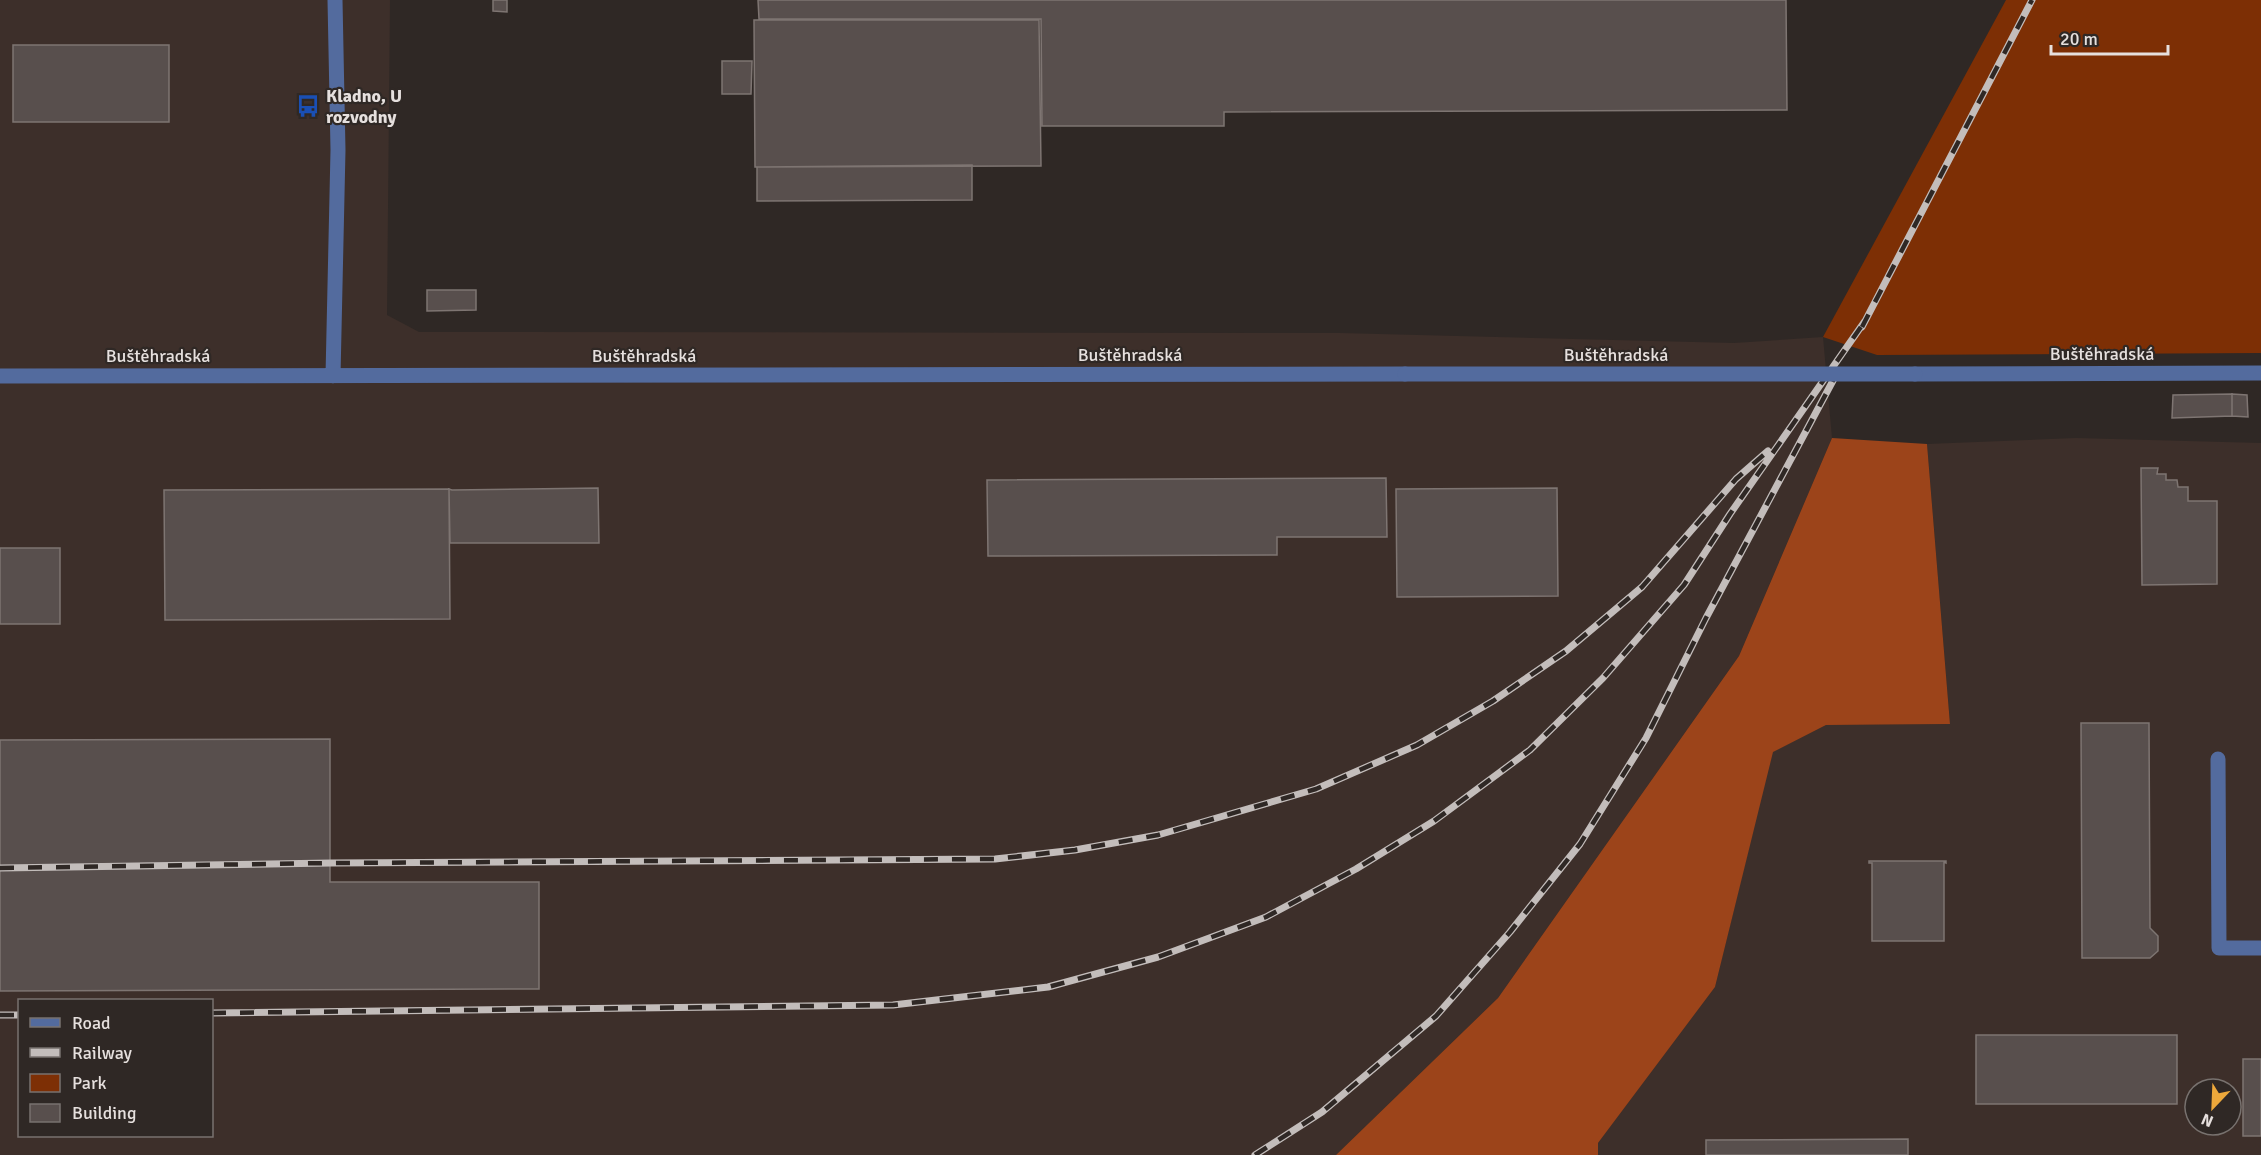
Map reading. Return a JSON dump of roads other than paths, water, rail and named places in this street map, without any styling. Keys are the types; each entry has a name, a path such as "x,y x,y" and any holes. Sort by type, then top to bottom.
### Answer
{"street":[{"path":"333,376 338,150 335,0"},
{"name":"Buštěhradská","path":"0,376 2261,373"},
{"path":"2218,759 2218,948 2261,948"}],"railway":[{"path":"1862,327 2032,0"},
{"path":"213,1013 893,1005 1048,987 1158,957 1266,917 1356,869 1434,821 1530,750 1603,678 1684,585 1730,514 1865,321"},
{"path":"1255,1155 1322,1112 1436,1016 1510,932 1580,844 1646,738 1706,618 1836,375"},
{"path":"0,868 331,863 995,859 1075,850 1158,835 1316,789 1417,745 1493,701 1566,651 1642,587 1736,479 1768,451"},
{"path":"0,1015 18,1015"}],"place":[{"name":"Kladno, U rozvodny","path":"308,106"}]}
